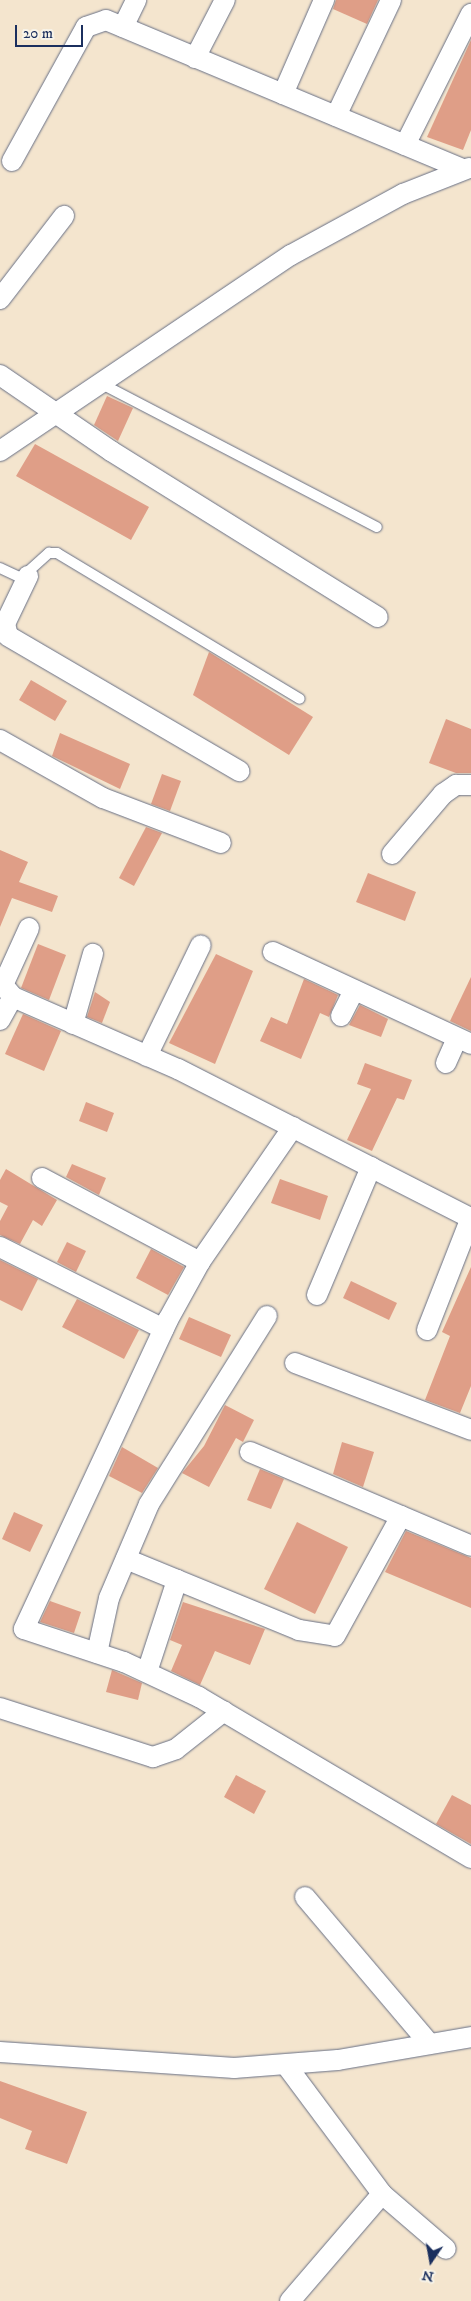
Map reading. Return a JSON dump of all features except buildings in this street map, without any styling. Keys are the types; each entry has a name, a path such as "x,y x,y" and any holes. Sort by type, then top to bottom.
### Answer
{"street":[{"path":"123,27 136,0"},
{"path":"195,58 225,0"},
{"path":"283,94 324,0"},
{"path":"336,116 391,0"},
{"path":"406,145 471,14"},
{"path":"12,161 86,26 106,20 467,169"},
{"path":"0,452 54,412 291,256 403,194 467,169"},
{"path":"0,298 64,216"},
{"path":"0,375 54,412 378,617"},
{"path":"28,576 4,624 8,636 239,771"},
{"path":"0,740 103,798 221,843"},
{"path":"392,854 443,794 456,785 471,785"},
{"path":"29,928 2,985 13,998 147,1056 293,1127 471,1218 427,1330"},
{"path":"147,1056 201,945"},
{"path":"272,952 464,1041 446,1063"},
{"path":"73,1024 93,954"},
{"path":"340,1016 354,990"},
{"path":"0,1020 13,998"},
{"path":"293,1127 200,1262 164,1329 24,1629 147,1672 224,1711 471,1858"},
{"path":"317,1295 371,1167"},
{"path":"42,1178 200,1262"},
{"path":"0,1247 164,1329"},
{"path":"97,1653 109,1598 149,1504 267,1316"},
{"path":"295,1363 471,1430"},
{"path":"250,1452 471,1546"},
{"path":"126,1559 299,1630 335,1636 401,1516"},
{"path":"147,1672 177,1580"},
{"path":"0,1708 153,1757 176,1749 224,1711"},
{"path":"305,1897 429,2043"},
{"path":"0,2052 234,2068 286,2065 471,2037"},
{"path":"286,2065 382,2194 446,2249"},
{"path":"290,2301 382,2194"}],"lane":[{"path":"99,382 377,527"},
{"path":"0,568 21,578 28,576 43,557 57,553 300,699"}]}
